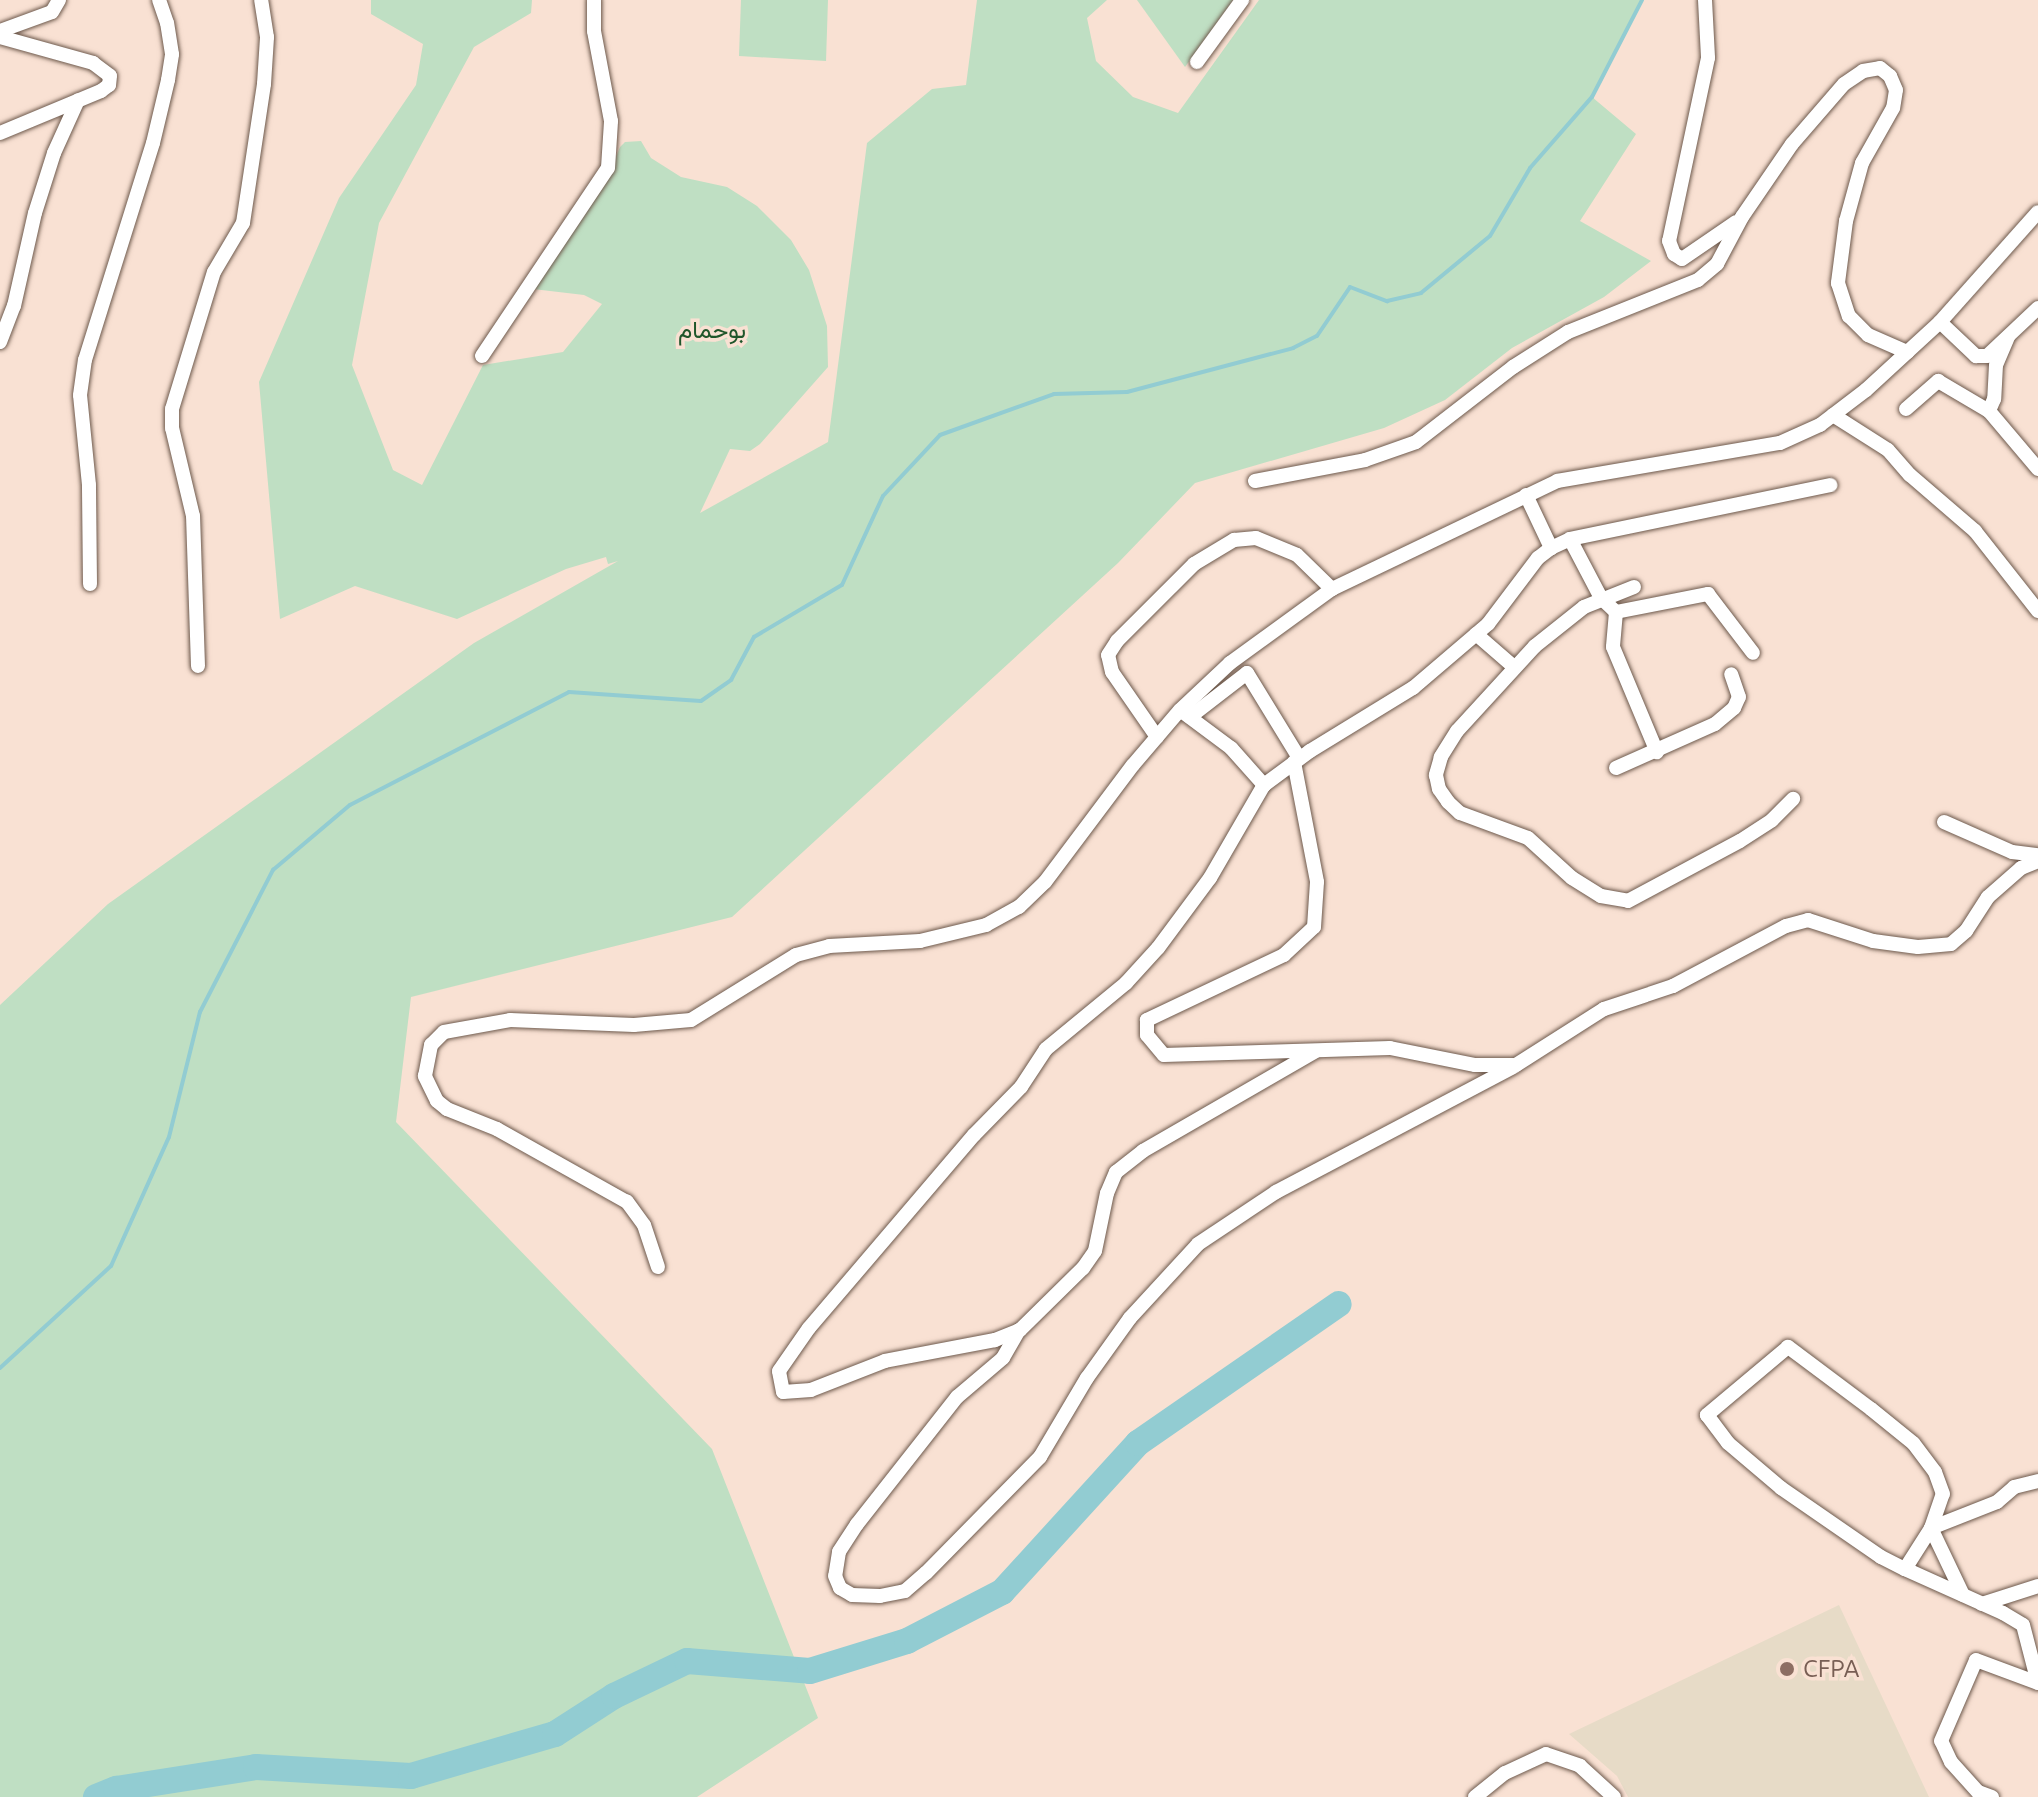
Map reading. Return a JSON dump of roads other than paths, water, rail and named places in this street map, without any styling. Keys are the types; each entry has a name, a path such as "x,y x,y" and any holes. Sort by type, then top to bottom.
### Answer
{"street":[{"path":"0,34 52,12 59,0"},
{"path":"90,584 89,485 80,395 85,360 153,143 168,80 172,54 159,0"},
{"path":"198,666 193,516 172,428 172,409 214,272 243,223 264,84 267,37 261,0"},
{"path":"482,356 608,168 611,121 594,31 594,0"},
{"path":"1197,62 1242,0"},
{"path":"1705,0 1708,58 1669,241 1674,254 1682,259 1742,217"},
{"path":"0,34 105,68 109,85 0,133"},
{"path":"1255,481 1365,460 1416,442 1513,367 1568,332 1698,280 1717,264 1742,217 1792,144 1844,84 1863,71 1880,68 1890,76 1896,90 1893,108 1862,163 1846,221 1838,283 1849,316 1868,335 1907,352"},
{"path":"0,342 14,306 44,183 78,100"},
{"path":"1185,714 1238,657 1332,589 1526,495 1557,481 1780,443 1820,425 1940,322 2038,212"},
{"path":"1940,322 1976,356 1987,356 2038,308"},
{"path":"1989,411 1994,399 1996,365 2008,337"},
{"path":"1906,409 1938,381 1989,411 2038,469"},
{"path":"1833,415 1888,450 1910,475 1975,531 2038,611"},
{"path":"1020,1330 995,1340 885,1361 811,1390 783,1392 779,1371 809,1328 974,1135 1021,1087 1046,1049 1126,983 1158,948 1210,878 1264,785 1297,760 1413,688 1488,624 1538,558 1551,548 1570,539 1830,485"},
{"path":"1526,495 1551,548"},
{"path":"1157,737 1112,672 1108,655 1117,641 1194,564 1234,540 1256,538 1297,555 1332,589"},
{"path":"1570,539 1601,598 1616,612"},
{"path":"1634,587 1601,598 1547,636 1514,667 1457,731 1441,757 1436,775 1439,789 1460,813 1528,838 1572,878 1601,896 1628,901 1740,841 1772,820 1793,799"},
{"path":"1616,612 1708,594 1753,653"},
{"path":"1616,612 1613,647 1657,752"},
{"path":"1476,634 1514,667"},
{"path":"1238,657 1297,760 1317,882 1314,927 1284,955 1147,1020 1147,1035 1164,1055 1390,1048 1475,1065 1516,1065"},
{"path":"658,1267 644,1225 627,1202 497,1129 447,1109 437,1101 425,1076 431,1045 444,1032 510,1020 634,1025 691,1020 796,955 829,946 920,941 986,925 1019,907 1045,882 1157,737 1185,714 1247,673"},
{"path":"1616,768 1715,724 1734,708 1739,697 1731,674"},
{"path":"1185,714 1231,748 1264,785"},
{"path":"1944,822 2012,852 2038,858"},
{"path":"1316,1051 1143,1151 1116,1172 1107,1193 1095,1251 1083,1268 1020,1330 1003,1358 957,1397 857,1524 839,1552 835,1576 840,1588 852,1595 880,1596 905,1591 926,1573 1040,1457 1087,1378 1130,1318 1198,1244 1276,1192 1516,1065 1604,1009 1673,986 1797,923 1808,920 1873,941 1918,947 1951,944 1966,931 1988,897 2021,868 2038,858"},
{"path":"1905,1569 1931,1528 1943,1494 1935,1472 1913,1443 1788,1347 1707,1415 1728,1443 1781,1488 1905,1569 2023,1625 2034,1650 2038,1683 1976,1660 1941,1741 1951,1762 1978,1792 1992,1797"},
{"path":"1931,1528 1997,1502 2014,1487 2038,1481"},
{"path":"1931,1528 1963,1595"},
{"path":"1982,1604 2038,1586"},
{"path":"1475,1797 1505,1773 1546,1754 1580,1766 1606,1793"}],"waterway":[{"path":"0,1368 111,1266 169,1137 200,1012 273,870 350,805 569,692 701,701 731,680 754,637 842,585 883,496 940,435 1054,394 1127,392 1293,348 1317,336 1350,287 1387,301 1421,293 1490,236 1530,168 1592,97 1642,0"},
{"path":"96,1797 116,1789 256,1767 411,1776 555,1734 614,1696 687,1661 810,1671 907,1641 1002,1592 1138,1443 1339,1304"}],"place":[{"name":"CFPA","path":"1787,1669"}],"park label":[{"name":"بوحمام","path":"712,330"}]}
